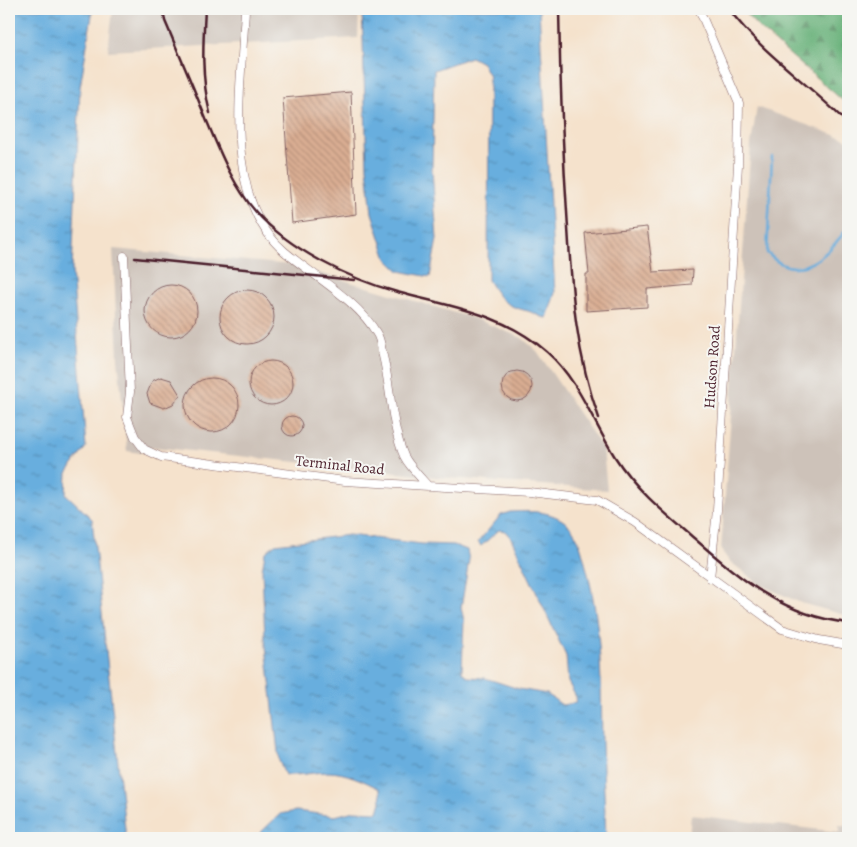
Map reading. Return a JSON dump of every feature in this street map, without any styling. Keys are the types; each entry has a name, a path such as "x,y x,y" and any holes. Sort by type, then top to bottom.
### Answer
{"street":[{"path":"245,9 239,149 245,183 254,208 268,234 283,250 350,301 378,334 387,371 395,424 404,457 428,486"},
{"name":"Hudson Road","path":"699,9 739,103 736,195 717,510 710,578"},
{"name":"Terminal Road","path":"124,256 130,392 127,417 134,437 144,449 161,457 345,481 528,492 597,500 635,522 710,578"},
{"path":"710,578 782,629 819,640 848,645"}],"shaded area":[{"path":"113,9 359,9 358,38 108,51"},
{"path":"757,107 846,139 848,142 848,616 801,603 761,585 729,561 721,550 751,144"},
{"path":"113,249 292,265 476,319 522,338 537,351 603,449 607,490 437,477 154,447 140,453 127,451 118,359"},
{"path":"691,815 839,832 839,825 848,826 848,838 689,838"}],"green space":[{"path":"741,9 848,9 848,105 760,29"}],"water":[{"path":"9,9 93,9 80,87 72,271 86,447 67,473 66,494 92,519 126,838 9,838"},
{"path":"362,9 539,9 555,293 547,318 508,304 496,293 488,280 489,76 482,63 471,57 434,70 432,170 437,239 430,277 399,271 387,259 372,213 367,168"},
{"path":"510,512 539,512 559,518 574,532 582,551 596,613 598,635 606,838 255,838 280,814 296,811 335,816 354,811 378,812 381,802 380,789 361,780 335,772 285,775 279,761 265,638 262,570 265,553 275,544 349,535 422,544 454,545 467,550 469,560 461,608 464,620 462,672 468,677 485,678 519,689 547,694 562,705 575,703 576,697 568,682 566,656 511,538 505,531 499,530 481,546 478,542 501,515"}],"building":[{"path":"351,92 356,214 292,223 283,98"},
{"path":"647,227 653,272 693,270 692,285 647,289 647,307 586,311 586,274 589,274 585,233"},
{"path":"166,285 176,285 190,292 197,306 197,316 190,330 176,337 166,337 156,333 149,326 145,316 145,306 149,296 156,289"},
{"path":"242,290 252,290 266,298 272,307 274,317 272,327 266,336 252,344 242,344 232,339 225,332 220,322 220,312 225,302 232,295"},
{"path":"271,361 283,365 289,371 293,383 289,395 283,401 271,405 259,401 253,395 249,383 253,371 259,365"},
{"path":"517,371 527,376 532,386 527,396 517,401 507,396 502,386 507,376"},
{"path":"161,377 171,380 180,395 173,404 164,408 150,403 147,394 152,381"},
{"path":"212,378 222,380 231,386 237,395 239,405 237,415 231,424 222,430 212,432 202,430 193,424 187,415 185,405 187,395 193,386 202,380"},
{"path":"292,416 299,419 302,426 299,433 292,436 285,433 282,426 285,419"}],"waterway":[{"path":"772,157 767,253 778,262 790,267 800,267 819,258 828,251 848,227"}],"railway":[{"path":"163,9 165,21 227,167 240,190 256,212 270,226 302,250 340,271 397,292 476,313 513,328 530,339 547,352 568,375 622,468 648,498 668,516 724,564 761,591 801,612 823,619 848,623"},
{"path":"205,9 204,74 210,113"},
{"path":"559,9 563,146 576,324 585,371 599,418"},
{"path":"729,9 756,40 848,124"},
{"path":"135,258 354,280"}]}
